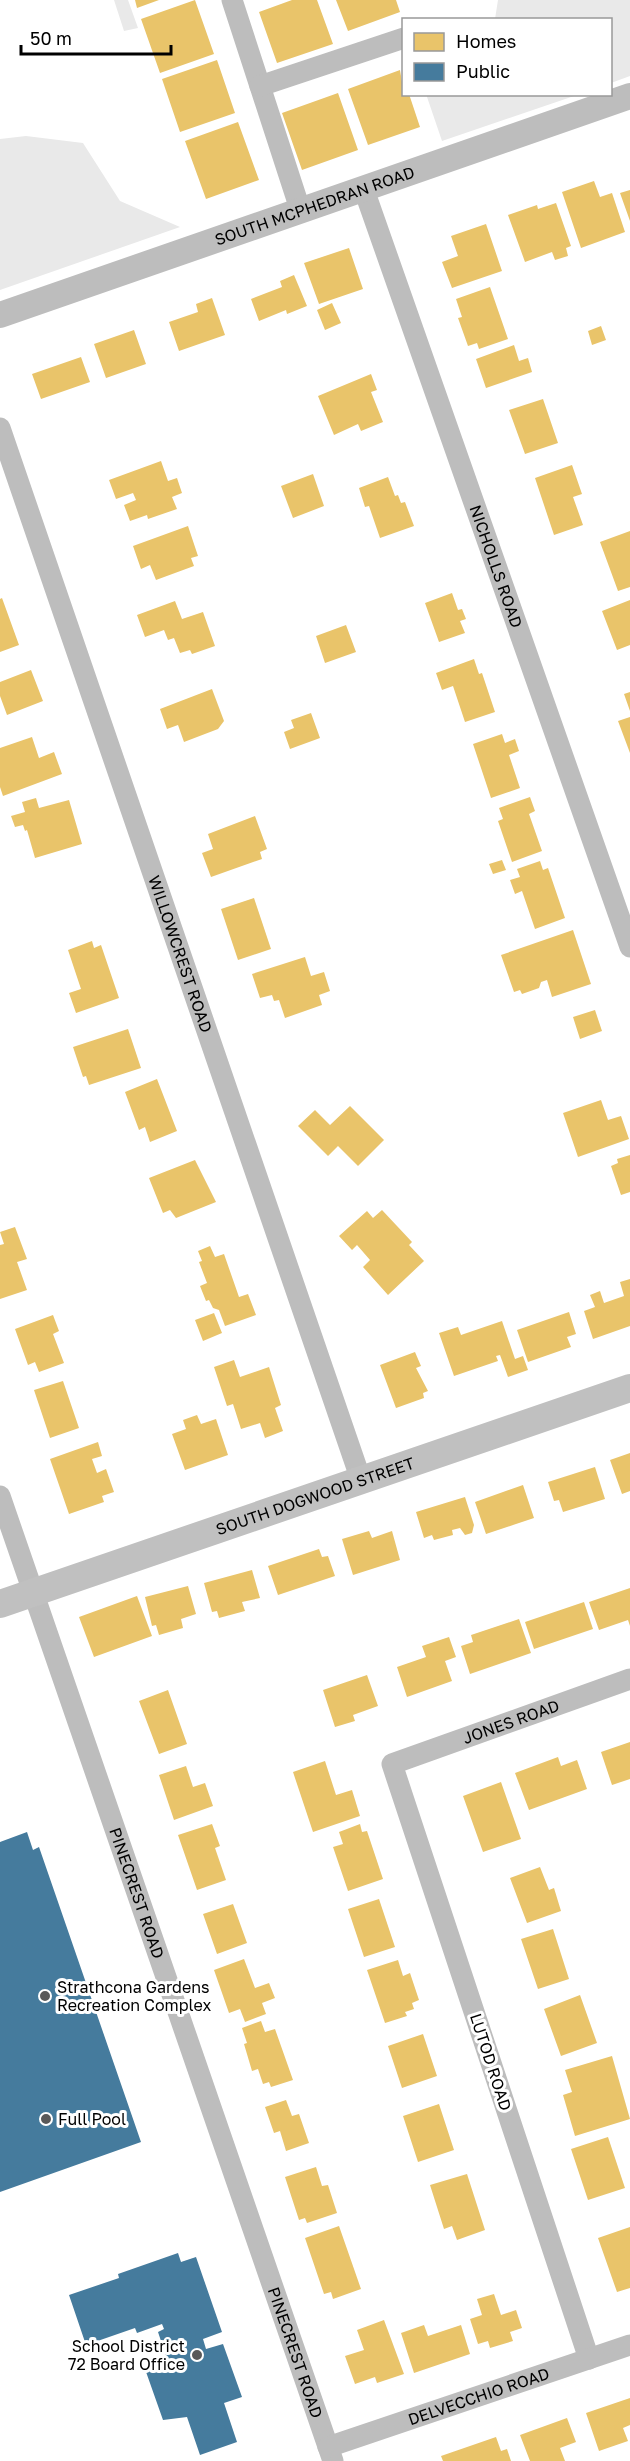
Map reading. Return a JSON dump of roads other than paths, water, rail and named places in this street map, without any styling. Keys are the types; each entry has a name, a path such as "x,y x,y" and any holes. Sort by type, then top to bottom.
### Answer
{"main road":[{"name":"SOUTH DOGWOOD STREET","path":"0,1604 630,1388"}],"street":[{"path":"232,0 300,209"},
{"path":"260,86 402,39"},
{"name":"SOUTH MCPHEDRAN ROAD","path":"0,315 630,96"},
{"name":"NICHOLLS ROAD","path":"363,187 630,947"},
{"name":"WILLOWCREST ROAD","path":"0,428 361,1480"},
{"name":"PINECREST ROAD","path":"0,1496 331,2454"},
{"name":"JONES ROAD","path":"392,1764 630,1679"},
{"name":"LUTOD ROAD","path":"392,1764 589,2359"},
{"name":"DELVECCHIO ROAD","path":"331,2454 630,2345"}],"place":[{"name":"Strathcona Gardens Recreation Complex","path":"45,1996"},
{"name":"Full Pool","path":"46,2119"},
{"name":"School District 72 Board Office","path":"197,2355"}]}
